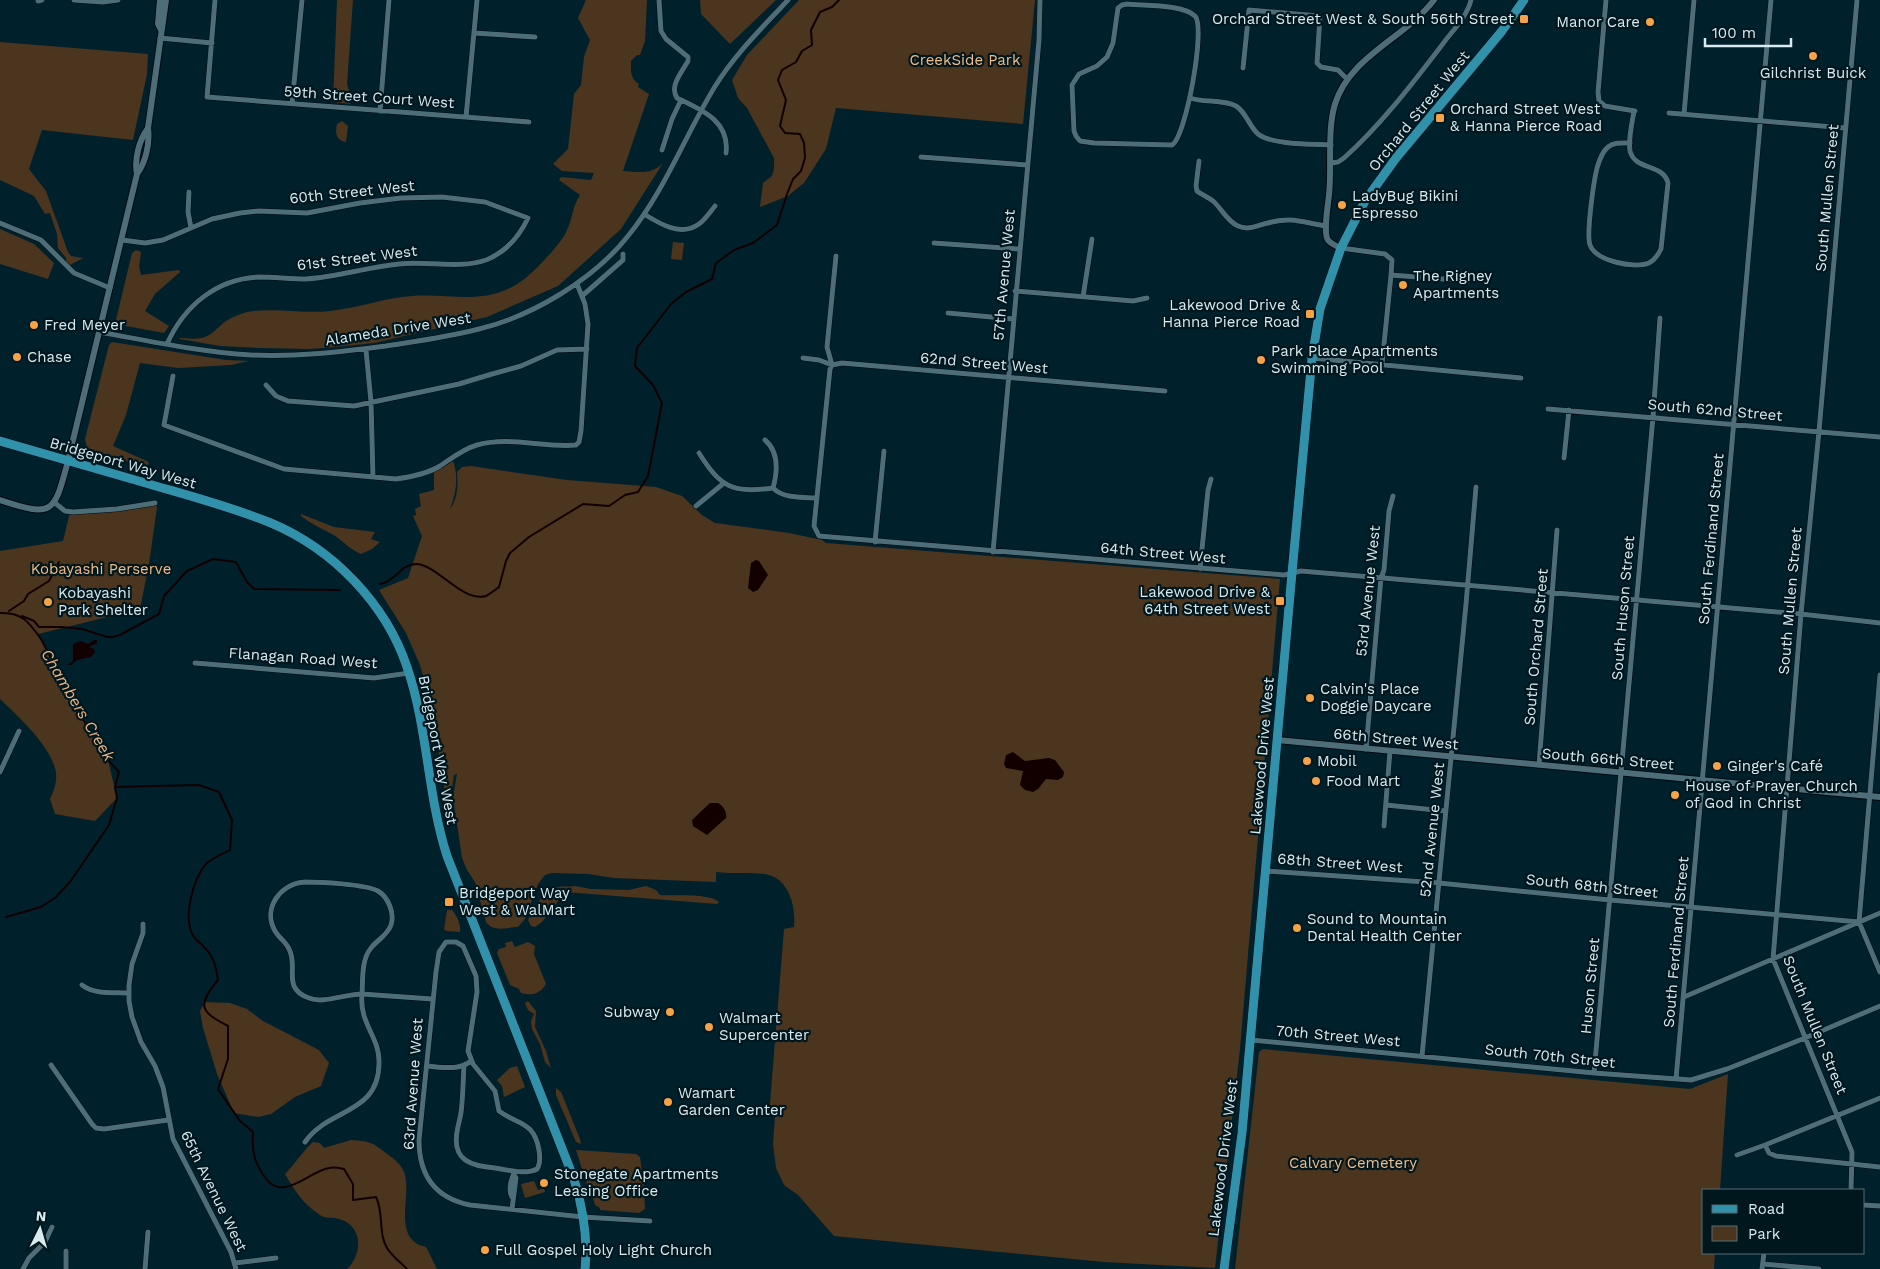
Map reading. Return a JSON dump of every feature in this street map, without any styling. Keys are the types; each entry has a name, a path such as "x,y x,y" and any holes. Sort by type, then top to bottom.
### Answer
{"main road":[{"name":"Orchard Street West","path":"1341,248 1365,201 1387,170 1502,31 1524,0"},
{"name":"Lakewood Drive West","path":"1224,1269 1242,1134 1312,358 1320,309 1341,248"},
{"name":"Bridgeport Way West","path":"0,442 181,494 273,524 324,555 357,584 366,595 392,632 409,673 419,710 444,848 571,1169 583,1217 585,1269"}],"street":[{"path":"74,0 103,2 118,0"},
{"path":"160,0 158,24 161,30"},
{"path":"0,500 34,510 48,508 55,503 68,461 138,174 142,167 148,141 148,128 166,0"},
{"path":"160,38 212,43 215,0"},
{"path":"292,104 302,0"},
{"path":"380,110 389,0"},
{"path":"466,117 477,0"},
{"path":"659,0 661,30 666,39 688,57 674,87 675,95 719,123 726,139 726,154"},
{"name":"Alameda Drive West","path":"99,332 167,344 248,354 279,356 338,353 436,339 481,329 510,319 535,307 577,284 612,254 629,235 644,214 701,110 735,57 788,0"},
{"name":"57th Avenue West","path":"993,552 1007,377 1039,40 1040,0"},
{"path":"1382,364 1392,260 1385,254 1341,248 1327,240 1326,226 1335,104 1347,79 1358,66 1416,20 1434,0"},
{"path":"1331,163 1341,161 1350,153 1390,109 1465,14 1471,0"},
{"path":"1606,0 1598,92 1599,101 1605,106 1635,111 1630,143 1631,153 1634,159 1642,164 1662,172 1668,183 1662,247 1656,258 1643,264 1607,260 1595,252 1589,241 1595,176 1599,162 1604,151 1611,145 1630,143"},
{"path":"1684,114 1694,0"},
{"name":"South Ferdinand Street","path":"1676,1079 1771,0"},
{"name":"South Mullen Street","path":"1851,1189 1852,1152 1773,959 1801,614 1857,0"},
{"path":"1127,4 1180,9 1196,16 1199,32 1190,98 1175,143 1170,146 1084,142 1077,139 1074,131 1072,85 1079,74 1097,66 1107,57 1113,43 1120,6 1127,4"},
{"path":"1244,68 1249,10 1320,16 1317,63 1321,67 1338,70 1347,79"},
{"path":"474,33 535,37"},
{"name":"59th Street Court West","path":"212,43 207,97 529,122"},
{"path":"1190,98 1235,106 1256,131 1266,138 1285,142 1331,145"},
{"path":"662,150 672,119 681,100"},
{"path":"1669,113 1845,128"},
{"path":"921,157 1027,165"},
{"path":"1199,161 1197,191 1211,199 1238,226 1252,228 1276,221 1290,220 1306,221 1326,226"},
{"path":"189,192 188,212 191,228"},
{"name":"60th Street West","path":"122,240 155,242 172,237 212,219 240,213 307,213 382,200 421,197 485,202 528,218"},
{"path":"644,214 667,227 685,229 701,223 714,206"},
{"name":"61st Street West","path":"167,344 179,322 191,307 210,292 229,283 261,277 304,279 324,277 399,264 465,264 481,262 499,254 512,244 528,218"},
{"path":"0,223 40,240 66,267 76,274 110,288"},
{"path":"1083,296 1092,239"},
{"path":"934,243 1019,249"},
{"path":"582,296 623,260 624,254"},
{"path":"699,453 709,469 724,483 735,488 774,488 780,493 787,495 817,498 832,365 827,347 836,256"},
{"path":"1391,275 1469,282"},
{"path":"173,376 164,425 284,469 396,479 420,474 439,466 470,447 486,443 508,441 576,445 579,442 581,432 587,349 587,315 577,284"},
{"path":"1015,291 1133,301 1147,298"},
{"path":"948,313 1013,319"},
{"name":"South Huson Street","path":"1610,900 1660,318"},
{"path":"266,385 276,396 288,401 354,406 483,377 520,366 557,350 569,348 587,349"},
{"path":"366,350 371,402 372,477"},
{"name":"62nd Street West","path":"803,358 819,360 832,365 842,363 1165,391"},
{"path":"1312,358 1521,378"},
{"name":"South 62nd Street","path":"1548,409 1880,437"},
{"path":"1564,458 1569,410"},
{"path":"764,440 772,447 776,459 774,488"},
{"path":"875,542 884,451"},
{"path":"1200,568 1208,490 1211,479"},
{"path":"696,506 724,483"},
{"name":"52nd Avenue West","path":"1422,1056 1452,757 1476,487"},
{"name":"53rd Avenue West","path":"1366,749 1381,578 1384,570 1389,512 1393,496"},
{"name":"64th Street West","path":"817,498 814,526 817,534 823,537 1284,575 1301,572 1468,585 1553,594 1801,614 1880,623"},
{"path":"55,503 65,511 73,512 117,509 155,503"},
{"name":"South Orchard Street","path":"1539,765 1557,530"},
{"name":"Flanagan Road West","path":"195,663 374,678 409,673"},
{"path":"1880,675 1859,922 1880,972"},
{"path":"0,772 18,731"},
{"name":"66th Street West","path":"1277,740 1514,763"},
{"path":"1384,826 1390,751"},
{"name":"South 66th Street","path":"1514,763 1880,797"},
{"path":"1386,805 1446,811"},
{"name":"68th Street West","path":"1265,871 1502,889"},
{"path":"305,1142 322,1125 364,1101 371,1094 376,1082 379,1056 363,1018 361,1004 362,994 366,956 371,947 385,935 391,924 391,910 385,899 376,890 360,886 307,882 296,883 286,888 274,900 271,918 275,932 290,951 291,978 295,988 306,997 317,1000 362,994 432,999"},
{"name":"South 68th Street","path":"1502,889 1691,908 1859,922"},
{"name":"Huson Street","path":"1594,1073 1610,900"},
{"path":"1684,997 1880,913"},
{"name":"65th Avenue West","path":"143,924 143,933 132,964 128,993 137,1034 155,1066 163,1086 172,1139 235,1263 236,1269"},
{"name":"63rd Avenue West","path":"471,1061 468,1046 478,982 465,949 461,944 446,942 439,952 432,999 419,1140 420,1161 433,1186 452,1200 473,1206 512,1209"},
{"path":"82,985 98,992 128,993"},
{"name":"South 70th Street","path":"1422,1056 1594,1073 1696,1079 1805,1038 1880,1006"},
{"name":"70th Street West","path":"1251,1040 1422,1056"},
{"path":"427,1066 452,1068 464,1066 471,1061 494,1088 499,1110 530,1128 536,1137 540,1164 534,1170 514,1173 474,1166 463,1158 458,1150 456,1135 462,1108 464,1066"},
{"path":"51,1065 96,1128 104,1129 168,1120"},
{"path":"1737,1155 1880,1098"},
{"path":"1765,1145 1769,1152 1776,1156 1880,1166"},
{"path":"514,1173 516,1178 515,1193 512,1197 512,1209 583,1217 650,1221"},
{"path":"1865,1205 1880,1206"},
{"path":"23,1269 30,1258 45,1242 52,1227"},
{"path":"145,1269 148,1232"},
{"path":"66,1251 66,1269"},
{"path":"235,1263 276,1258"},
{"path":"1762,1266 1819,1269"}],"green space":[{"path":"337,0 353,0 347,84 351,97 350,104 333,102"},
{"path":"586,0 647,0 645,41 640,55 637,55 631,61 631,68 633,77 639,84 638,87 649,94 623,171 649,171 663,163 621,229 558,286 487,317 374,343 309,349 259,348 220,346 179,338 196,339 205,337 229,319 239,314 250,312 273,310 321,312 412,296 486,296 514,286 528,276 550,254 565,235 575,204 580,195 559,180 561,177 591,180 594,173 562,171 553,164 568,149 574,94 581,85 584,57 590,40 578,18"},
{"path":"700,0 776,0 730,44 701,14"},
{"name":"CreekSide Park","path":"799,0 1035,0 1023,124 836,108 826,149 804,183 788,196 760,207 763,183 772,176 774,158 747,108 738,98 732,80 747,55"},
{"path":"0,42 148,54 147,74 133,140 42,130 29,169 46,191 68,252 71,256 83,258 70,265 66,262 66,258 58,248 57,234 50,213 45,214 34,196 0,180"},
{"path":"342,121 348,126 346,142 340,140 336,133 337,124"},
{"path":"0,229 34,244 54,263 48,279 0,264"},
{"path":"673,242 684,243 682,260 671,259"},
{"path":"136,250 141,252 139,266 141,275 179,270 180,272 155,294 145,311 169,326 164,333 115,324 132,253"},
{"path":"112,342 226,360 249,361 231,365 178,368 140,363 126,415 113,446 149,462 147,468 87,448 85,439 109,345"},
{"path":"453,461 456,485 450,509 456,496 457,472 462,467 471,466 567,480 656,487 682,496 702,515 715,523 789,533 822,540 826,543 1280,579 1240,1049 1215,1268 1104,1262 834,1236 798,1195 784,1185 776,1168 773,1144 775,1116 769,1116 784,929 794,927 794,910 785,887 773,876 758,873 716,872 716,882 614,878 588,874 552,873 545,875 538,884 525,919 518,927 501,929 493,927 486,922 475,882 462,858 453,797 457,774 454,775 451,796 446,799 431,705 420,665 406,633 379,590 408,578 422,536 413,516 416,515 415,509 421,506 419,494 434,490 434,472"},
{"name":"Kobayashi Perserve","path":"155,503 157,507 149,564 140,609 38,634 85,723 102,747 108,760 117,798 95,821 55,814 50,799 54,790 56,773 49,753 34,733 0,699 0,551 63,541 70,512"},
{"path":"301,514 334,527 375,532 371,539 380,542 372,549 361,554 334,535 308,521"},
{"path":"575,886 591,889 629,890 646,886 656,890 660,895 700,896 719,902 717,904 565,892 542,922 535,927 531,926 528,920 543,895 558,887"},
{"path":"447,910 452,910 456,915 460,932 446,931 444,929"},
{"path":"512,941 515,947 528,942 535,946 534,954 546,984 538,992 532,994 521,993 519,989 510,985 497,953 499,949 506,947 505,943"},
{"path":"528,1001 536,1011 535,1027 546,1051 551,1068 545,1062 540,1044 532,1029 531,1021 534,1014 528,1010 525,1003"},
{"path":"205,1002 230,1003 247,1009 263,1021 319,1050 329,1063 321,1086 295,1097 271,1114 258,1117 234,1113 217,1074 203,1028 200,1011"},
{"name":"Calvary Cemetery","path":"1263,1049 1690,1089 1728,1074 1720,1189 1702,1189 1702,1254 1715,1254 1714,1269 1235,1269 1259,1052"},
{"path":"517,1066 525,1087 504,1097 502,1086 497,1080 510,1068"},
{"path":"556,1088 561,1092 581,1144 576,1142 556,1095"},
{"path":"351,1140 373,1144 401,1166 406,1180 406,1229 416,1243 426,1247 437,1269 347,1269 356,1256 358,1248 358,1241 353,1227 347,1222 337,1218 324,1217 314,1211 300,1197 285,1174 313,1142 320,1143 324,1148"},
{"path":"576,1150 636,1154 640,1157 645,1209 639,1213 600,1210 595,1205 592,1194 590,1194"},
{"path":"534,1181 538,1190 544,1188 545,1192 525,1198 521,1184"}],"shaded area":[{"path":"756,560 759,561 768,575 758,590 753,592 748,588 751,563"},
{"path":"97,640 97,643 89,647 94,649 95,652 91,657 77,660 71,665 67,665 73,661 73,644 80,641 88,644"},
{"path":"1013,752 1025,761 1049,758 1055,760 1064,772 1063,777 1058,780 1046,779 1033,792 1025,790 1020,785 1023,771 1006,768 1004,764 1006,755"},
{"path":"710,803 718,803 722,806 726,818 707,835 693,826 692,820"}],"waterway":[{"path":"380,584 390,580 406,567 416,564 432,570 468,594 477,597 486,596 499,587 510,553 529,537 583,504 609,506 625,495 638,492 648,476 662,403 653,385 635,366 637,348 671,304 686,292 712,279 716,263 734,250 753,243 777,225 793,179 801,171 805,158 804,143 800,134 785,133 780,126 786,100 778,80 782,70 796,62 802,51 812,45 811,30 820,12 832,7 839,0"},
{"path":"22,616 34,621 39,627 82,629 107,637 120,635 159,614 164,596 187,571 213,559 236,562 247,582 254,589 340,590"},
{"path":"9,611 24,601 28,594 49,581 59,562"},
{"name":"Chambers Creek","path":"0,613 19,616 29,623 37,633 85,723 102,747 108,760 119,772 115,787 117,798 109,825 70,882 55,898 41,907 6,917"},
{"path":"115,787 199,785 219,792 232,820 230,850 208,862 201,871 193,889 189,910 189,920 194,937 213,959 218,980 206,996 205,1008 212,1017 228,1026 228,1059 218,1089 240,1121 253,1132 255,1160 271,1184 287,1187 329,1168 344,1169 353,1184 353,1200 376,1197 380,1210 384,1242 391,1254 407,1269"}],"place":[{"name":"Orchard Street West & South 56th Street","path":"1524,19"},
{"name":"Manor Care","path":"1650,22"},
{"name":"Gilchrist Buick","path":"1813,56"},
{"name":"Orchard Street West & Hanna Pierce Road","path":"1440,118"},
{"name":"LadyBug Bikini Espresso","path":"1342,205"},
{"name":"The Rigney Apartments","path":"1403,285"},
{"name":"Lakewood Drive & Hanna Pierce Road","path":"1310,314"},
{"name":"Fred Meyer","path":"34,325"},
{"name":"Chase","path":"17,357"},
{"name":"Park Place Apartments Swimming Pool","path":"1261,360"},
{"name":"Lakewood Drive & 64th Street West","path":"1280,601"},
{"name":"Kobayashi Park Shelter","path":"48,602"},
{"name":"Calvin's Place Doggie Daycare","path":"1310,698"},
{"name":"Mobil","path":"1307,761"},
{"name":"Ginger's Café","path":"1717,766"},
{"name":"Food Mart","path":"1316,781"},
{"name":"House of Prayer Church of God in Christ","path":"1675,795"},
{"name":"Bridgeport Way West & WalMart","path":"449,902"},
{"name":"Sound to Mountain Dental Health Center","path":"1297,928"},
{"name":"Subway","path":"670,1012"},
{"name":"Walmart Supercenter","path":"709,1027"},
{"name":"Wamart Garden Center","path":"668,1102"},
{"name":"Stonegate Apartments Leasing Office","path":"544,1183"},
{"name":"Full Gospel Holy Light Church","path":"485,1250"}]}
